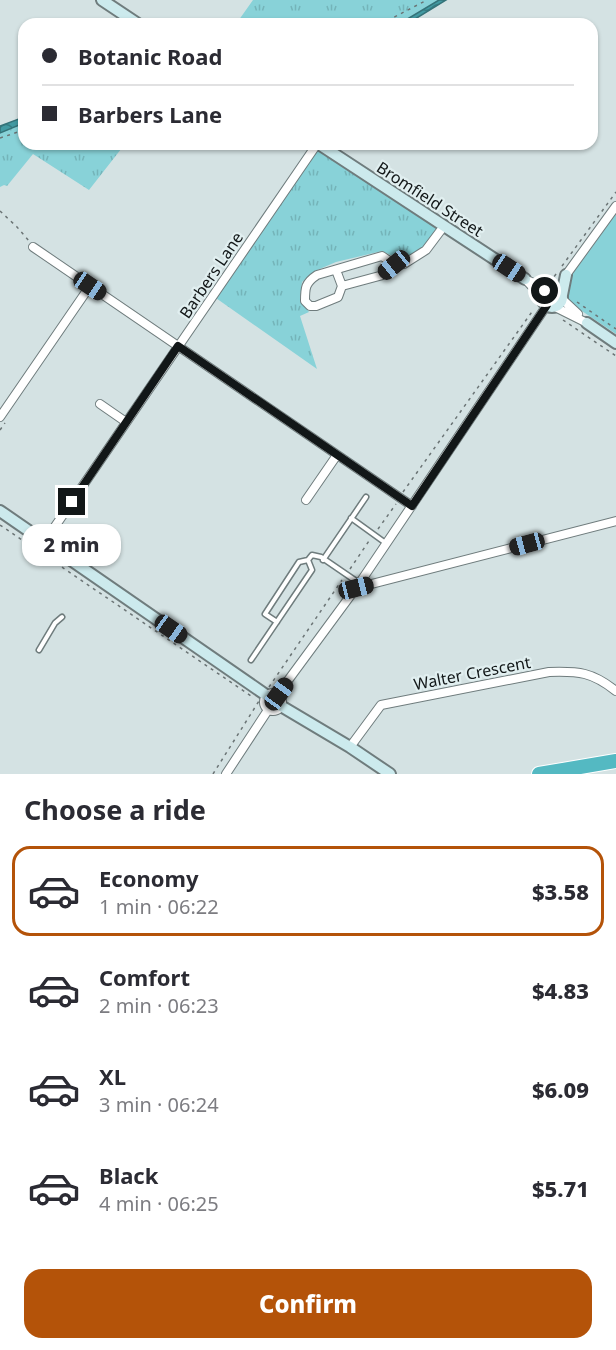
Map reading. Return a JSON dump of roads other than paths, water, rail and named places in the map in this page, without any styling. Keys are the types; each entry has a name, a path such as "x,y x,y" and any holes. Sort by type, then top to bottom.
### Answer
{"highway":[{"path":"539,774 616,761"}],"street":[{"path":"102,0 129,18"},
{"name":"Barbers Lane","path":"45,541 314,150"},
{"name":"Bromfield Street","path":"327,150 553,297 616,343"},
{"path":"279,694 387,544 553,297 561,275 616,206"},
{"path":"342,286 383,275 394,265 404,264 426,250 444,226"},
{"path":"33,247 412,506"},
{"path":"336,270 342,286 338,297 316,306 310,306 305,301 305,290 309,280 317,275 382,256 394,265"},
{"path":"0,417 90,286"},
{"path":"100,404 126,422"},
{"path":"306,500 337,455"},
{"path":"0,511 263,693 279,694 282,699 281,706 277,710 268,710"},
{"path":"358,586 616,521"},
{"name":"Walter Crescent","path":"350,747 381,705 549,672 572,671 588,675 604,681 616,691"},
{"path":"263,693 263,703 268,710"},
{"path":"281,706 390,774"},
{"path":"226,774 268,710"}],"lane":[{"path":"323,560 366,497"},
{"path":"351,518 387,544"},
{"path":"277,622 265,614 299,562 308,560 312,555 321,557 358,586"},
{"path":"251,660 312,570 308,560"},
{"path":"39,650 55,623 62,617"}],"water":[{"path":"439,0 446,0 417,18 409,18"},
{"path":"18,119 18,126 0,133 0,126"}]}
